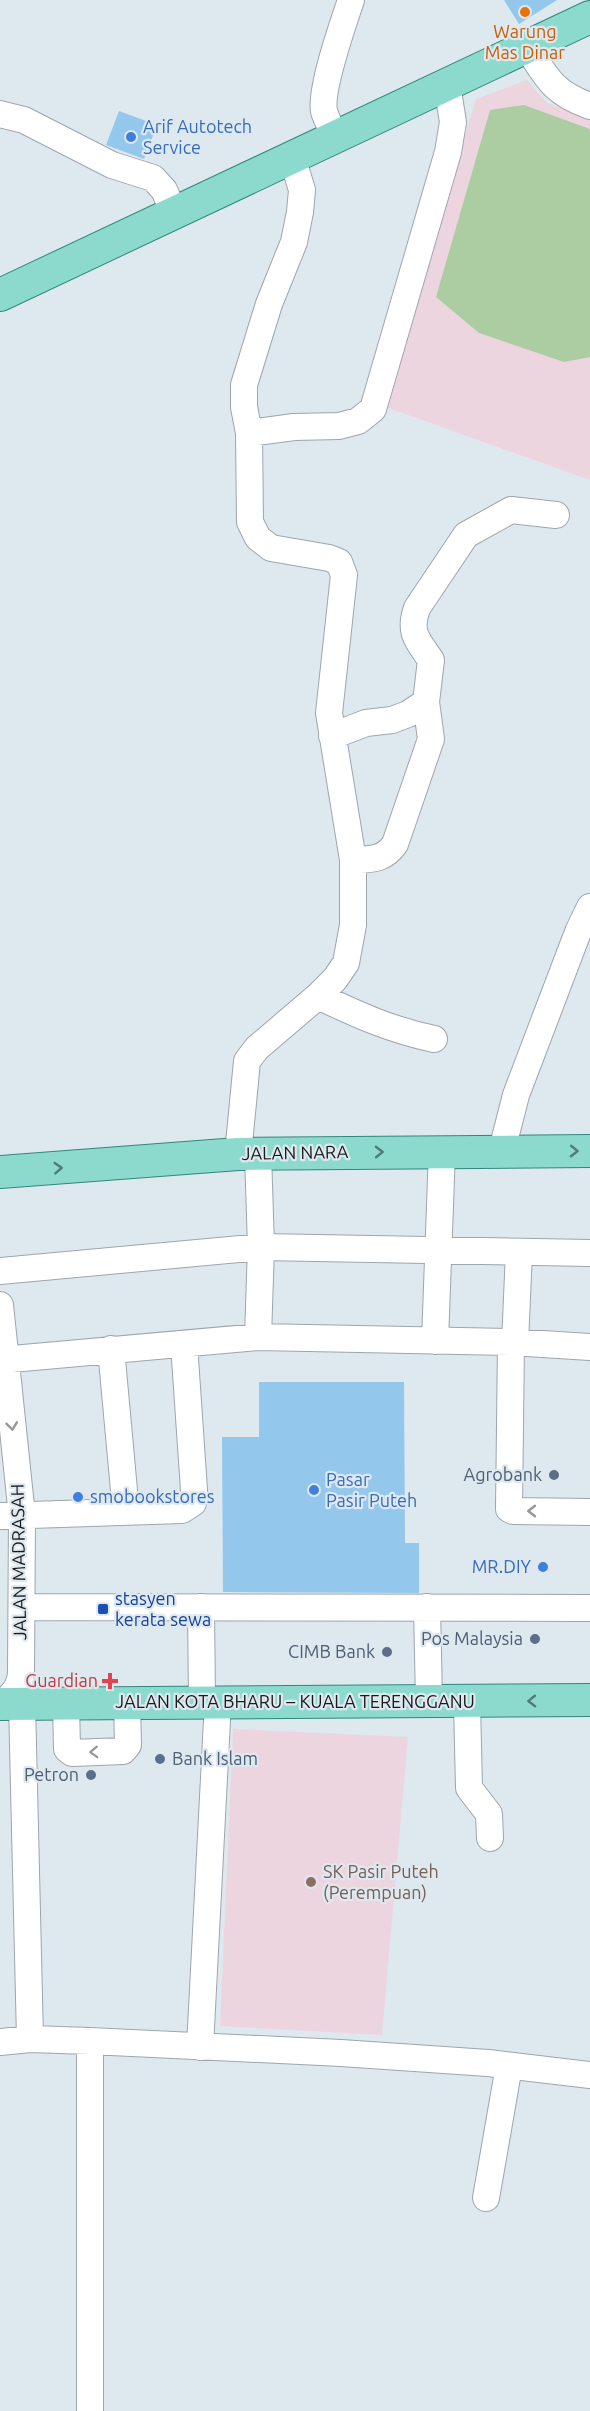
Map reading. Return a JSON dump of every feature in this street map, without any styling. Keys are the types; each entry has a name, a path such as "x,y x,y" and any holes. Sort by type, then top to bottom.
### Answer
{"main road":[{"path":"0,295 590,18"},
{"name":"JALAN NARA","path":"0,1172 248,1154 590,1151"},
{"name":"JALAN KOTA BHARU – KUALA TERENGGANU","path":"8,1704 210,1701 467,1702 590,1694"}],"street":[{"path":"335,137 324,112 324,101 335,52 351,0"},
{"path":"527,47 554,87 573,100 590,106"},
{"path":"249,433 294,427 339,426 358,421 373,409 448,152 453,122 447,85"},
{"path":"0,114 24,120 112,165 153,178 164,190 174,213"},
{"path":"258,1337 261,1247 248,1154 247,1061 257,1048 335,979 346,963 353,925 353,860 332,736 329,694 344,575 339,562 329,558 271,548 258,538 250,522 249,433 244,407 244,385 269,304 294,242 302,190 292,157"},
{"path":"353,860 379,859 388,854 395,844 430,739 426,702 431,660 414,637 414,617 417,608 466,535 511,510 556,515"},
{"path":"332,736 366,723 392,720 408,714 426,702"},
{"path":"502,1150 516,1095 578,932 590,907"},
{"path":"318,996 400,1032 434,1039"},
{"path":"435,1341 442,1151"},
{"path":"0,1271 261,1247 590,1253"},
{"path":"519,1252 513,1342 509,1509 513,1511 590,1512"},
{"name":"JALAN MADRASAH","path":"0,1305 11,1516 22,1607 20,1685 8,1704"},
{"path":"2,1360 258,1337 513,1342 590,1347"},
{"path":"11,1516 182,1510 193,1503 184,1344"},
{"path":"111,1349 126,1512"},
{"path":"22,1607 590,1608"},
{"path":"200,2047 210,1701 201,1607"},
{"path":"427,1608 429,1701"},
{"path":"66,1703 67,1749 72,1753 123,1751 128,1745 128,1702"},
{"path":"467,1702 469,1788 489,1814 490,1838"},
{"path":"8,1704 30,2039"},
{"path":"0,2042 30,2039 341,2053 509,2066 590,2076"},
{"path":"90,2041 90,2411"},
{"path":"486,2198 509,2066"}],"shaded area":[{"path":"527,80 547,103 590,118 590,480 383,406 476,99"},
{"name":"SK Pasir Puteh (Perempuan)","path":"233,1729 408,1737 382,2035 220,2026"}],"green space":[{"path":"524,105 590,129 590,357 564,362 479,333 436,297 490,110"}],"building":[{"name":"Warung Mas Dinar","path":"504,0 557,0 519,24"},
{"name":"Arif Autotech Service","path":"119,111 157,125 144,159 106,145"},
{"name":"Pasar Pasir Puteh","path":"259,1382 404,1382 405,1543 419,1543 419,1593 223,1592 222,1437 259,1437"}],"place":[{"name":"Warung Mas Dinar","path":"525,12"},
{"name":"Arif Autotech Service","path":"131,137"},
{"name":"Agrobank","path":"554,1475"},
{"name":"Pasar Pasir Puteh","path":"314,1490"},
{"name":"smobookstores","path":"78,1497"},
{"name":"MR.DIY","path":"543,1567"},
{"name":"stasyen kerata sewa","path":"103,1609"},
{"name":"Pos Malaysia","path":"535,1639"},
{"name":"CIMB Bank","path":"387,1652"},
{"name":"Guardian","path":"110,1681"},
{"name":"Bank Islam","path":"160,1759"},
{"name":"Petron","path":"91,1775"},
{"name":"SK Pasir Puteh (Perempuan)","path":"311,1882"}]}
